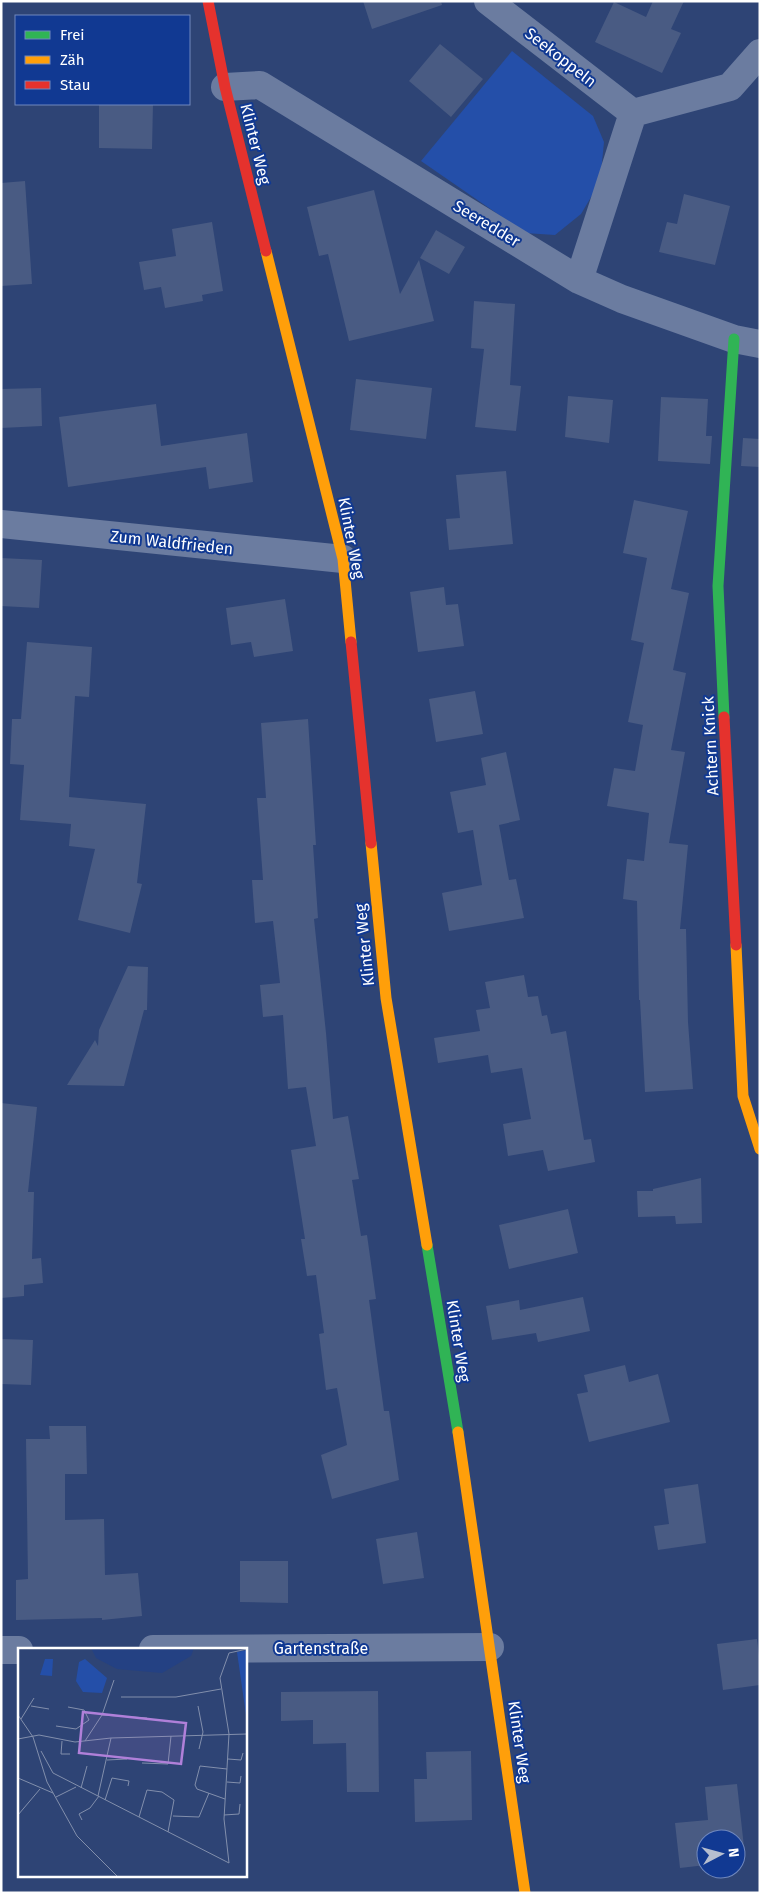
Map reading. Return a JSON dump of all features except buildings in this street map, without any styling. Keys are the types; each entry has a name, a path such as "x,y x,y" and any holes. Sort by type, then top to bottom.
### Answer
{"street":[{"name":"Klinter Weg","path":"208,1 225,87 343,559 386,998 468,1492 525,1893"},
{"name":"Seekoppeln","path":"488,1 633,113"},
{"path":"579,280 633,113 730,88 760,53"},
{"name":"Seeredder","path":"225,87 260,85 579,280 622,299 734,339 760,344"},
{"name":"Achtern Knick","path":"734,339 718,586 742,1096 760,1149"},
{"name":"Zum Waldfrieden","path":"1,524 343,559"},
{"name":"Gartenstraße","path":"246,1648 490,1647"},
{"path":"1,1650 18,1650"}],"shaded area":[{"path":"512,51 593,116 604,142 600,182 581,214 555,235 525,233 421,161"}],"traffic: fast":[{"path":"724,717 718,586 734,339"},
{"path":"427,1245 458,1432"}],"traffic: slow":[{"path":"266,251 343,559 351,642"},
{"path":"371,843 386,998 427,1245"},
{"path":"736,945 743,1096 760,1149"},
{"path":"458,1432 525,1893"}],"traffic: jam":[{"path":"208,1 225,87 266,251"},
{"path":"351,642 371,843"},
{"path":"724,717 736,945"}]}
